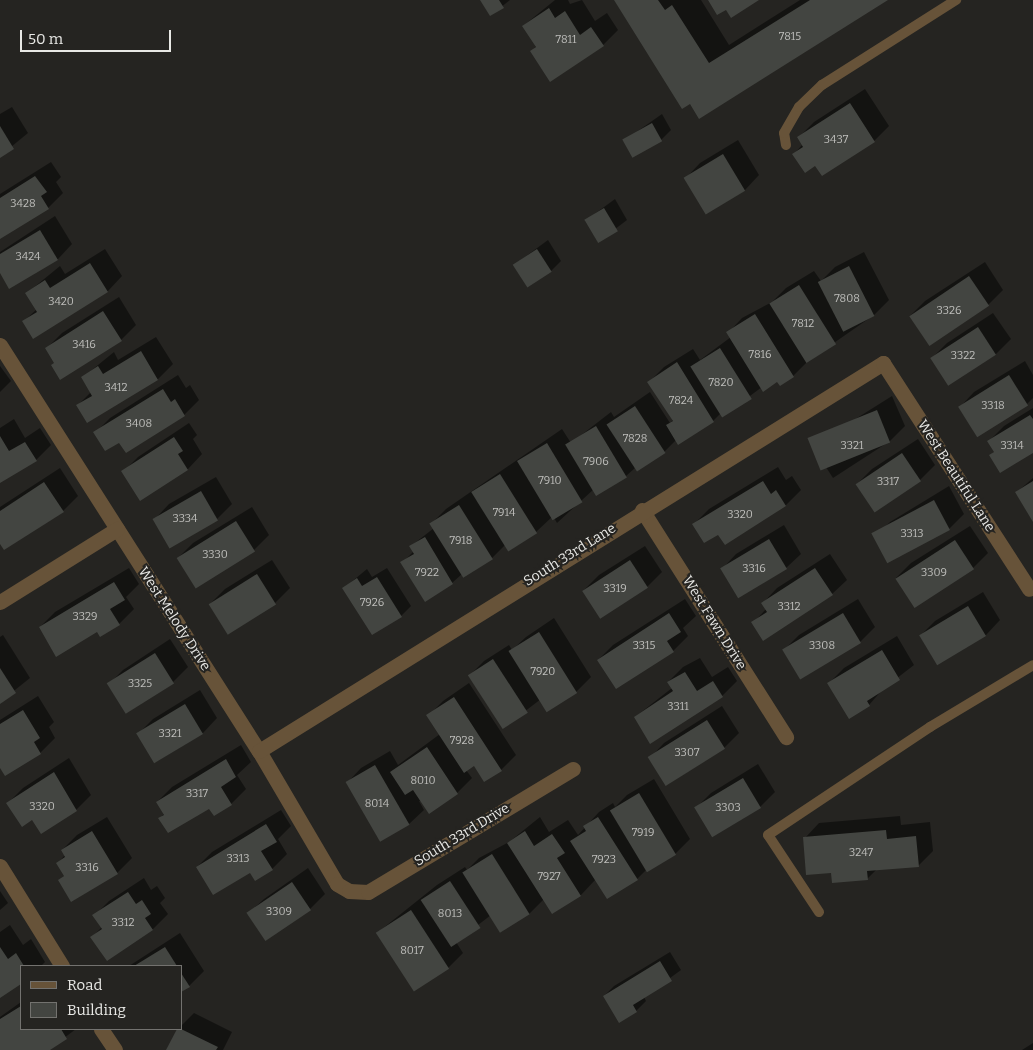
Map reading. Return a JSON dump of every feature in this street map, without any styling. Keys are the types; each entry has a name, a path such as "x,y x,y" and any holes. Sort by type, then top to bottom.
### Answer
{"street":[{"name":"West Melody Drive","path":"0,345 259,750 337,884 349,892"},
{"name":"South 33rd Lane","path":"259,750 642,510 883,363"},
{"name":"West Beautiful Lane","path":"883,363 1029,588"},
{"name":"West Fawn Drive","path":"642,510 786,737"},
{"path":"0,602 117,529"},
{"name":"South 33rd Drive","path":"349,892 368,892 573,769"},
{"path":"0,866 61,965"},
{"path":"102,1030 115,1050"}],"lane":[{"path":"786,145 784,133 799,107 822,85 956,0"},
{"path":"819,912 768,835 930,727 1033,664"}],"building":[{"path":"480,0 499,0 504,8 490,16"},
{"path":"614,0 658,0 665,10 672,5 709,63 810,0 888,0 699,119 690,104 682,109"},
{"path":"708,0 759,0 731,18 726,10 717,15"},
{"path":"549,8 555,18 565,11 580,35 591,27 604,46 550,82 530,51 536,47 522,26"},
{"path":"850,103 875,142 822,176 815,166 805,173 792,154 803,147 797,137"},
{"path":"652,123 662,141 632,158 622,139"},
{"path":"0,126 14,149 0,158"},
{"path":"723,154 745,191 706,215 684,178"},
{"path":"35,176 47,192 41,196 49,209 0,239 0,198"},
{"path":"604,208 618,231 598,243 584,220"},
{"path":"40,230 58,260 9,289 0,273 0,254"},
{"path":"537,249 552,272 527,287 513,265"},
{"path":"90,263 108,292 33,339 22,321 37,312 25,293 45,280 50,288"},
{"path":"849,266 874,316 843,332 818,282"},
{"path":"969,276 989,306 929,346 909,316"},
{"path":"799,285 836,344 806,363 769,304"},
{"path":"103,311 122,341 60,380 51,365 54,363 45,348"},
{"path":"755,314 794,377 780,386 777,382 763,392 726,332"},
{"path":"978,327 996,355 948,386 930,358"},
{"path":"720,348 752,399 722,417 690,367"},
{"path":"141,351 158,380 87,423 76,405 92,396 81,377 98,366 103,374"},
{"path":"677,362 714,422 678,445 666,425 673,421 647,382"},
{"path":"1009,375 1028,406 977,437 958,407"},
{"path":"163,389 171,402 175,399 185,416 126,453 119,443 105,451 93,432"},
{"path":"635,406 665,453 637,471 606,425"},
{"path":"877,410 890,442 821,471 807,438"},
{"path":"1030,415 1033,419 1033,453 1000,473 989,455 994,452 987,441"},
{"path":"596,426 627,477 596,496 565,445"},
{"path":"0,436 9,451 25,442 37,461 0,483"},
{"path":"174,437 183,451 178,454 188,470 140,501 121,471"},
{"path":"547,443 583,502 553,520 517,461"},
{"path":"902,453 921,481 875,513 856,484"},
{"path":"500,474 537,533 508,551 471,492"},
{"path":"763,481 771,494 776,490 786,506 725,545 718,535 704,543 692,524"},
{"path":"1033,481 1033,522 1015,492"},
{"path":"44,482 64,512 4,550 0,544 0,511"},
{"path":"201,491 218,520 170,548 153,519"},
{"path":"934,500 950,530 887,563 871,533"},
{"path":"459,505 493,559 463,578 429,524"},
{"path":"236,521 255,552 196,589 177,558"},
{"path":"425,537 453,584 425,602 400,562 414,554 409,546"},
{"path":"769,539 787,569 738,598 720,568"},
{"path":"955,540 974,569 915,608 895,579"},
{"path":"630,560 648,588 600,619 582,591"},
{"path":"815,568 833,595 763,641 751,622 767,612 761,603"},
{"path":"257,574 276,605 228,635 209,604"},
{"path":"377,577 402,617 372,635 342,588 357,578 362,586"},
{"path":"114,582 125,600 110,609 120,625 100,637 97,632 56,657 39,627"},
{"path":"968,606 986,636 937,665 919,635"},
{"path":"669,613 681,632 667,641 674,652 616,689 597,660"},
{"path":"843,613 861,643 800,680 782,650"},
{"path":"539,632 577,693 547,712 508,651"},
{"path":"882,650 900,680 867,701 870,706 849,719 827,683"},
{"path":"155,653 174,684 126,714 107,683"},
{"path":"493,659 528,713 503,729 468,675"},
{"path":"0,668 16,693 0,704"},
{"path":"685,672 697,691 713,681 723,697 650,744 634,717 673,691 667,682"},
{"path":"454,697 502,771 484,782 474,766 464,773 426,715"},
{"path":"185,704 203,734 154,763 136,733"},
{"path":"23,710 40,738 34,742 41,754 5,776 0,768 0,724"},
{"path":"707,720 725,749 666,786 648,757"},
{"path":"427,747 458,794 429,814 413,790 405,795 390,772"},
{"path":"226,759 236,777 221,787 232,805 214,816 209,809 168,833 158,818 164,815 156,802"},
{"path":"375,765 410,825 380,842 346,782"},
{"path":"54,772 77,811 41,834 32,820 22,827 6,803"},
{"path":"743,778 761,808 712,837 694,807"},
{"path":"639,793 676,855 647,872 610,811"},
{"path":"598,817 638,880 607,899 570,841 586,831 583,826"},
{"path":"266,824 277,842 261,851 273,870 255,881 250,873 213,895 196,867"},
{"path":"886,830 887,839 916,836 919,867 867,871 868,880 832,883 831,873 806,875 803,837"},
{"path":"92,831 118,874 71,902 58,880 64,876 56,863 65,857 61,850"},
{"path":"525,831 534,846 552,834 565,853 557,858 581,896 552,914 507,843"},
{"path":"492,854 530,914 500,933 462,873"},
{"path":"450,881 480,928 451,947 421,900"},
{"path":"292,882 311,910 265,941 246,913"},
{"path":"128,892 136,904 142,900 151,914 145,918 153,930 107,961 90,937 102,929 92,915"},
{"path":"411,910 449,969 414,992 376,933"},
{"path":"0,947 8,959 16,953 23,965 20,965 20,985 0,998"},
{"path":"165,947 176,965 136,965"},
{"path":"660,961 672,981 633,1005 637,1012 619,1023 603,996"},
{"path":"182,975 190,987 182,991"},
{"path":"20,1007 20,1030 62,1030 67,1039 50,1050 0,1050 0,1019"},
{"path":"182,1029 218,1047 216,1050 166,1050 176,1030"}]}
